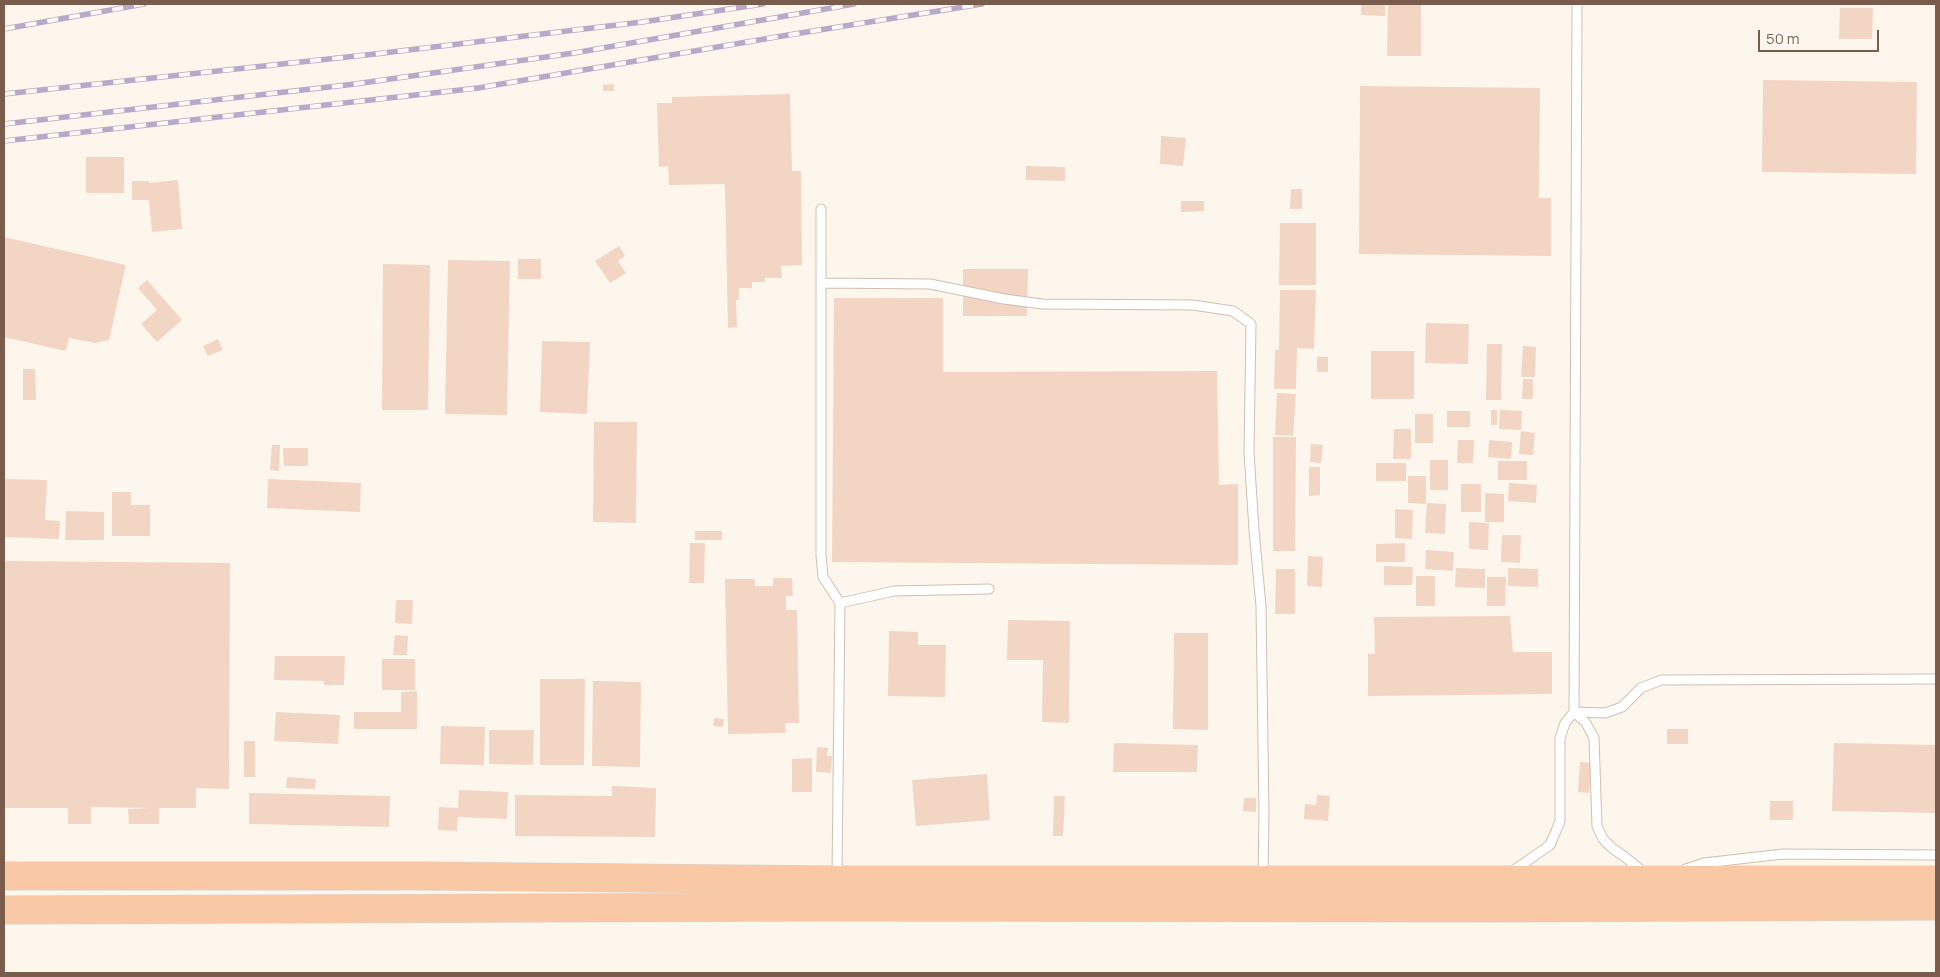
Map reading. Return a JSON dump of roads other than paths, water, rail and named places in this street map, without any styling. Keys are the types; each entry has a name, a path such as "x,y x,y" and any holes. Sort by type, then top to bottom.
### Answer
{"highway":[{"path":"4,876 434,876 837,880 1936,880"},
{"path":"4,910 1936,906"}],"lane":[{"path":"1500,880 1550,844 1556,831 1560,821 1560,738 1565,723 1574,712 1577,4"},
{"path":"821,209 821,555 823,577 840,603 837,880"},
{"path":"821,283 930,284 1004,299 1042,304 1193,305 1234,311 1250,324 1250,452 1254,530 1261,606 1263,880"},
{"path":"840,603 858,597 894,591 989,588"},
{"path":"1574,712 1604,713 1622,707 1641,688 1661,680 1936,679"},
{"path":"1574,712 1586,723 1594,738 1596,826 1603,839 1612,848 1652,880 1704,863 1783,854 1936,855"}],"railway":[{"path":"4,29 144,4"},
{"path":"4,94 375,54 642,22 763,4"},
{"path":"4,124 355,84 574,53 854,4"},
{"path":"4,141 478,88 982,4"}]}
